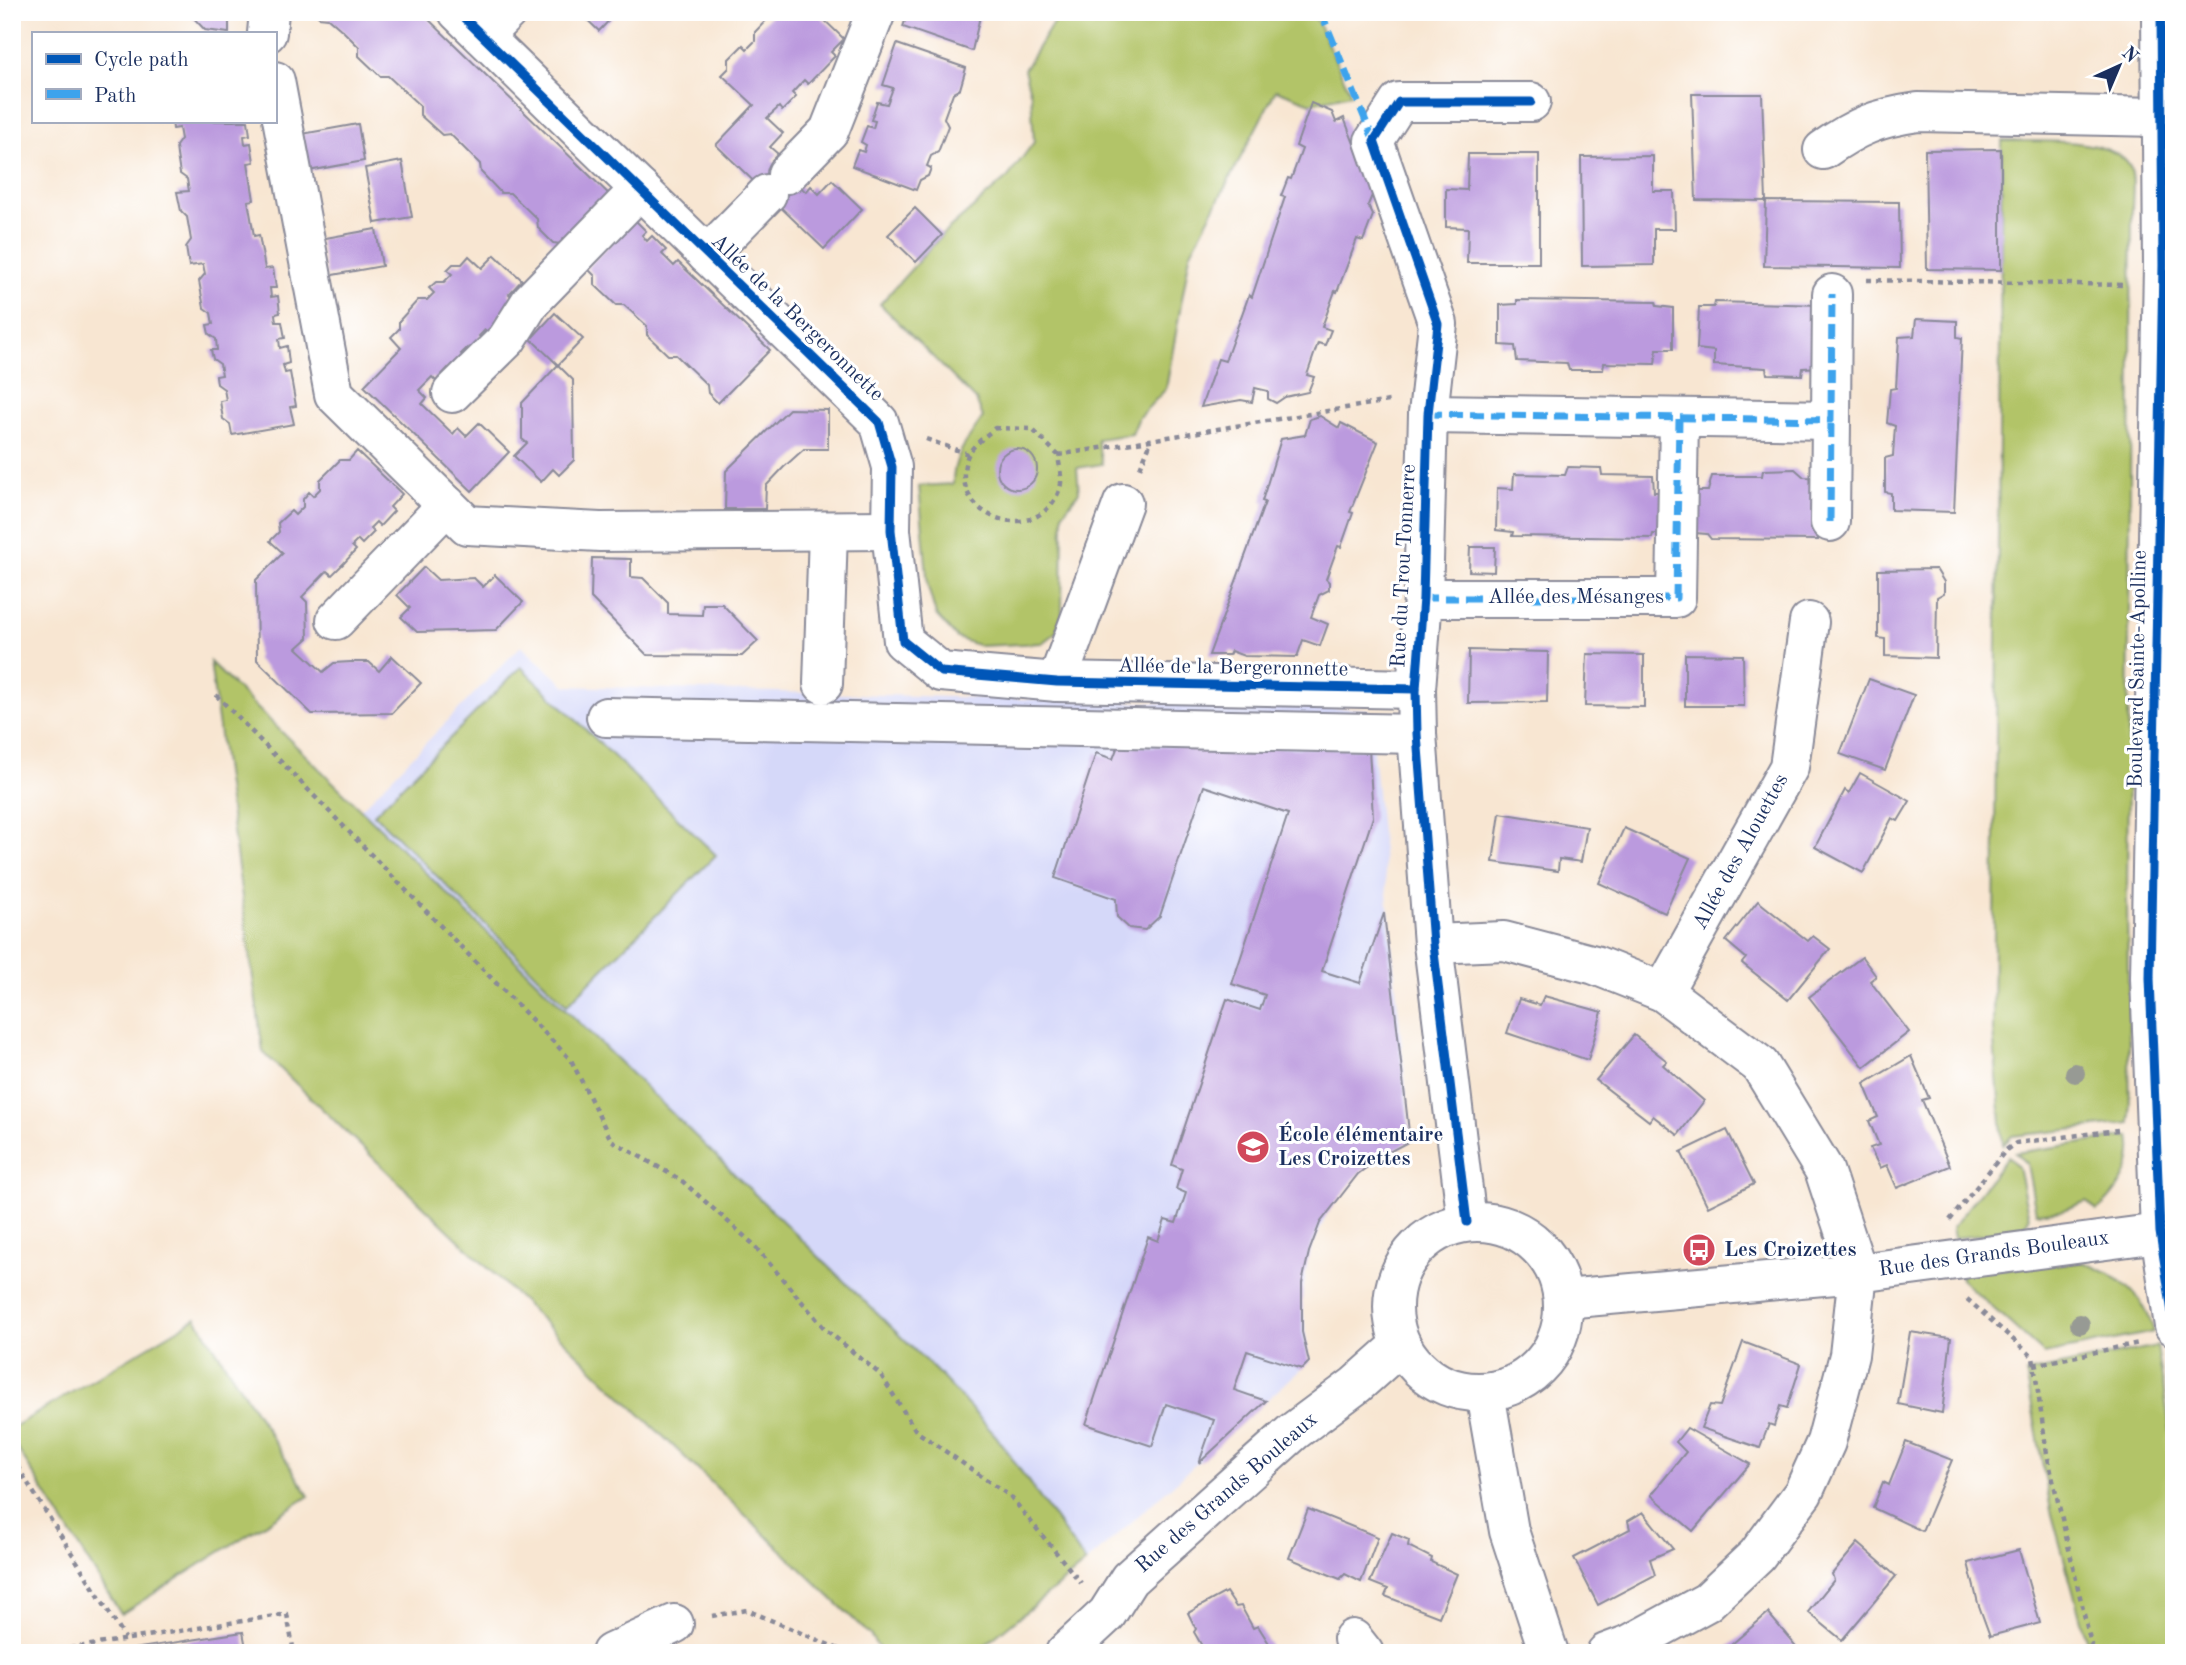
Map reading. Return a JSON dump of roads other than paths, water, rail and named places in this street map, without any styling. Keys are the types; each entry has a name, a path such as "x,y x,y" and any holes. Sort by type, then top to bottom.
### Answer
{"street":[{"path":"267,32 269,12"},
{"path":"707,255 829,131 876,12"},
{"name":"Boulevard Sainte-Apolline","path":"2161,12 2163,265 2150,978 2174,1326"},
{"name":"Allée de la Bergeronnette","path":"483,20 640,189 879,422 891,467 891,530 903,641 941,672 1057,682 1416,689"},
{"path":"276,86 334,394 467,525 600,532 891,530"},
{"name":"Rue du Trou Tonnerre","path":"1466,1222 1433,944 1417,734 1416,689 1423,598 1429,404 1438,324 1374,141 1399,102 1531,102"},
{"path":"1823,150 1853,129 1871,121 1918,112 2160,117"},
{"path":"452,393 507,339 531,301 640,189"},
{"path":"1830,522 1832,294"},
{"path":"1429,404 1679,419 1831,420"},
{"name":"Allée des Mésanges","path":"1423,598 1676,598 1679,419"},
{"path":"1057,682 1123,503"},
{"path":"336,620 447,505"},
{"path":"823,684 828,532"},
{"name":"Allée des Alouettes","path":"1663,992 1789,767 1809,622"},
{"path":"606,718 1417,734"},
{"path":"1433,944 1504,941 1595,965 1663,992 1760,1065 1824,1170 1858,1273 1849,1355 1826,1442 1803,1493 1757,1555 1707,1602 1630,1644 1606,1653"},
{"path":"1466,1222 1494,1223 1519,1232 1540,1248 1555,1270 1564,1299 1563,1323 1553,1349 1536,1371 1512,1386 1485,1393 1459,1391 1435,1382 1416,1366 1401,1345 1393,1319 1394,1292 1403,1266 1420,1245 1442,1230 1466,1222"},
{"name":"Rue des Grands Bouleaux","path":"1564,1299 1858,1273 2167,1232"},
{"name":"Rue des Grands Bouleaux","path":"1065,1653 1107,1614 1129,1579 1293,1432 1356,1385 1401,1345"},
{"path":"1485,1393 1509,1531 1549,1653"},
{"path":"611,1653 674,1623"}],"place":[{"name":"École élémentaire Les Croizettes","path":"1253,1147"},
{"name":"Les Croizettes","path":"1699,1250"}]}
